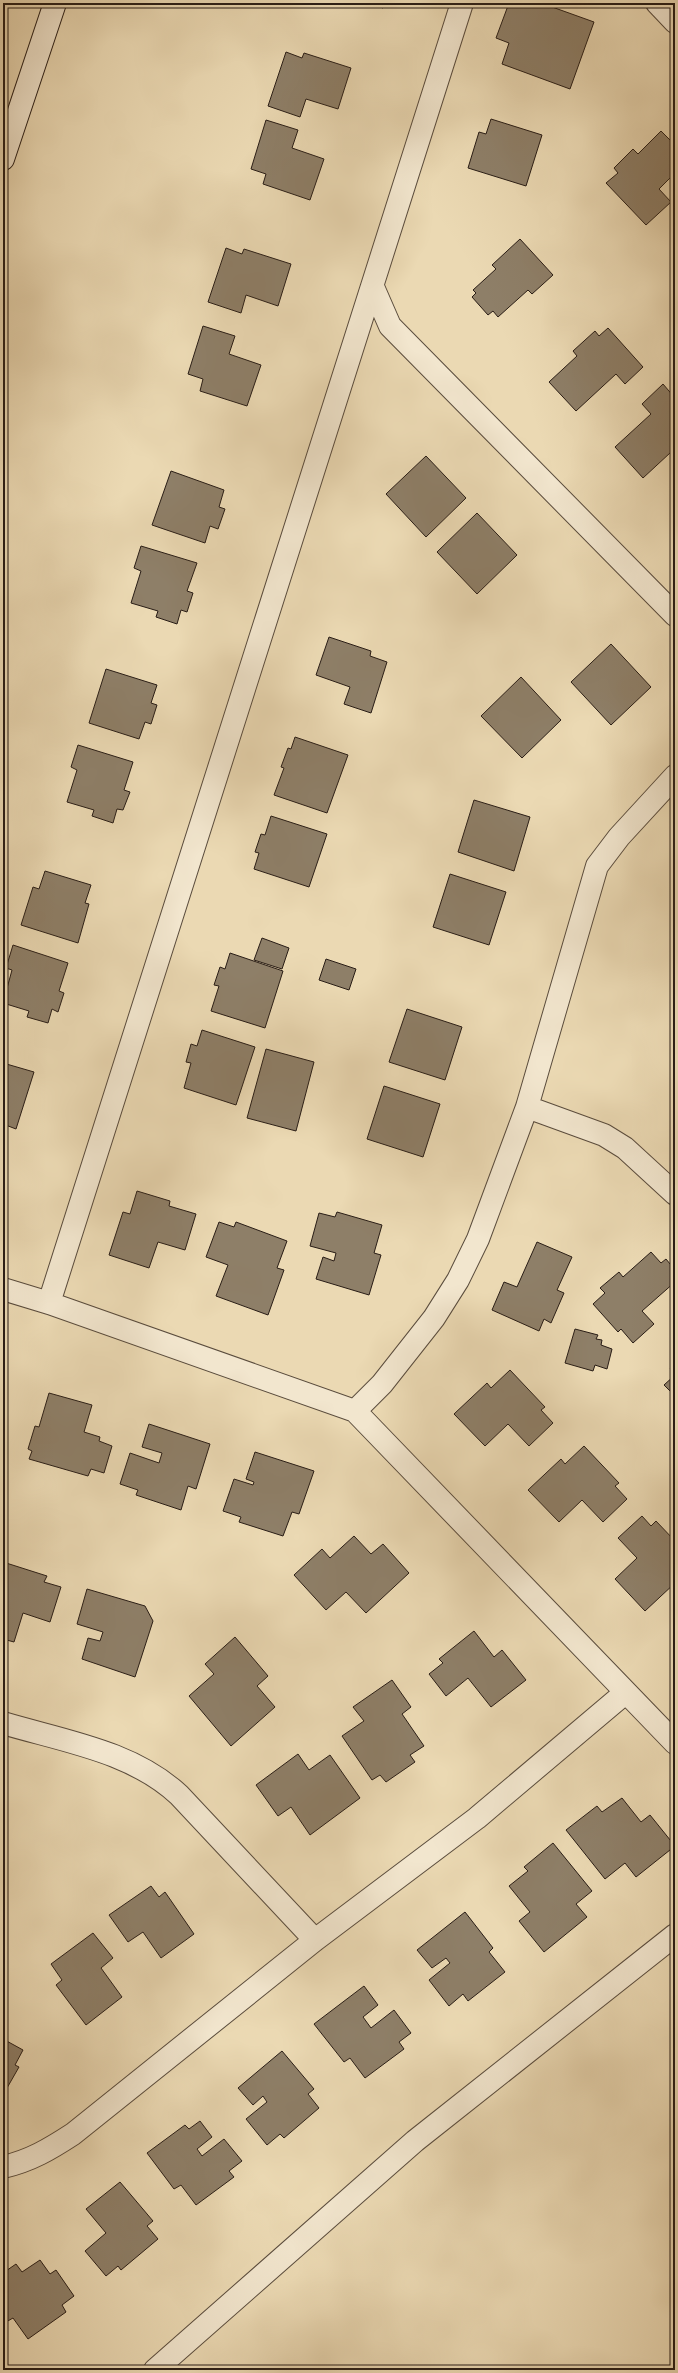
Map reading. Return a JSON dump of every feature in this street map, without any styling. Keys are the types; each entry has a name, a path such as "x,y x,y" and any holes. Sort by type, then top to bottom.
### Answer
{"street":[{"path":"3,159 55,3"},
{"path":"49,1303 462,3"},
{"path":"656,3 675,22"},
{"path":"373,286 390,326 675,615"},
{"path":"355,1411 382,1384 425,1330 458,1280 478,1239 527,1107 591,882 597,866 619,837 675,776"},
{"path":"527,1107 604,1135 625,1148 675,1194"},
{"path":"3,1289 49,1303 355,1411 514,1573 625,1693 675,1743"},
{"path":"3,2167 20,2164 45,2153 73,2134 315,1940 477,1818 625,1693"},
{"path":"3,1723 124,1759 154,1774 179,1795 315,1940"},
{"path":"155,2370 415,2141 675,1935"}],"building":[{"path":"368,3 385,3 383,8"},
{"path":"509,3 541,3 594,22 570,89 502,64 509,43 496,38"},
{"path":"286,52 302,58 304,53 351,68 338,109 306,99 300,117 268,106"},
{"path":"491,119 542,135 526,186 468,168 479,132 486,134"},
{"path":"266,120 298,130 292,148 324,159 310,200 263,184 266,174 251,169"},
{"path":"661,131 673,143 675,141 675,173 659,189 671,202 646,225 606,183 618,173 614,168 633,149 638,154"},
{"path":"520,239 553,275 532,294 528,290 498,317 493,311 488,315 472,297 476,293 473,290 496,269 492,265"},
{"path":"226,248 242,254 244,249 291,264 278,306 246,295 241,313 208,302"},
{"path":"203,326 235,336 229,354 261,365 247,406 200,391 203,379 188,374"},
{"path":"608,328 643,367 625,384 616,374 576,411 549,382 577,356 573,351 595,331 599,336"},
{"path":"663,384 675,398 675,455 674,457 670,453 643,478 615,447 651,414 642,404"},
{"path":"426,456 466,498 426,537 386,494"},
{"path":"171,471 224,490 219,507 225,509 218,529 210,526 205,543 152,525"},
{"path":"477,513 517,555 477,594 437,552"},
{"path":"141,546 197,563 187,591 193,593 187,612 181,610 177,624 156,617 158,611 131,603 141,571 134,568"},
{"path":"329,637 371,651 370,656 387,662 371,713 344,704 350,687 316,675"},
{"path":"611,644 651,687 611,725 571,682"},
{"path":"106,669 157,685 151,703 157,705 151,724 145,722 139,739 89,723"},
{"path":"521,677 561,720 522,758 481,716"},
{"path":"295,737 348,755 327,813 274,795 284,768 281,767 288,748 291,749"},
{"path":"78,745 133,762 124,790 130,792 123,810 117,809 113,823 92,816 94,810 67,802 77,770 71,767"},
{"path":"474,800 530,817 514,871 458,852"},
{"path":"271,816 327,834 309,887 254,869 259,853 255,852 261,834 265,835"},
{"path":"45,871 91,885 85,903 89,904 78,943 21,925 33,887 39,889"},
{"path":"450,874 506,892 489,945 433,927"},
{"path":"262,938 289,948 282,969 254,960"},
{"path":"13,945 68,963 59,991 64,993 58,1012 52,1009 48,1023 27,1017 29,1011 3,1003 12,970 6,968"},
{"path":"230,953 283,971 265,1028 211,1011 219,986 214,985 220,967 225,969"},
{"path":"326,959 356,969 349,990 319,980"},
{"path":"407,1009 462,1027 445,1080 389,1062"},
{"path":"202,1030 255,1047 236,1105 184,1088 191,1063 186,1062 191,1044 197,1046"},
{"path":"266,1049 314,1062 296,1131 247,1118"},
{"path":"3,1063 34,1072 16,1129 3,1124"},
{"path":"384,1086 440,1104 423,1157 367,1139"},
{"path":"137,1191 170,1201 169,1206 196,1214 185,1250 158,1242 149,1268 109,1255 123,1212 130,1214"},
{"path":"337,1212 382,1225 374,1253 381,1255 369,1295 316,1279 323,1257 334,1261 336,1253 310,1246 319,1213 335,1217"},
{"path":"219,1222 234,1227 236,1222 287,1241 277,1268 284,1270 268,1315 216,1296 228,1265 206,1257"},
{"path":"537,1242 572,1257 557,1290 564,1293 551,1323 544,1319 539,1331 492,1310 504,1282 517,1287"},
{"path":"651,1252 661,1263 666,1259 675,1270 672,1276 675,1282 642,1311 654,1324 633,1343 621,1329 618,1332 593,1304 605,1293 600,1288 619,1272 623,1277"},
{"path":"575,1329 598,1335 596,1339 602,1340 601,1345 612,1349 607,1369 595,1365 593,1371 565,1363"},
{"path":"675,1364 675,1374 670,1368"},
{"path":"510,1370 545,1407 541,1410 553,1423 529,1446 508,1424 485,1446 454,1414 487,1383 491,1388"},
{"path":"675,1375 675,1396 664,1385"},
{"path":"49,1393 92,1405 84,1432 100,1437 99,1441 112,1446 104,1473 91,1469 88,1476 29,1459 32,1451 28,1449 35,1426 39,1427"},
{"path":"149,1424 210,1444 196,1489 188,1486 181,1510 136,1495 138,1490 120,1484 130,1453 159,1463 162,1453 142,1447"},
{"path":"584,1446 619,1483 615,1486 627,1499 603,1522 582,1500 559,1522 528,1490 561,1459 565,1464"},
{"path":"255,1452 314,1471 299,1514 292,1512 283,1536 239,1522 241,1517 223,1511 234,1479 253,1485 254,1482 246,1479"},
{"path":"642,1516 651,1526 656,1521 675,1541 675,1583 645,1611 615,1579 637,1558 618,1538"},
{"path":"354,1536 371,1554 383,1544 409,1573 366,1613 346,1592 326,1610 294,1575 322,1549 330,1558"},
{"path":"3,1562 47,1576 44,1582 61,1587 50,1622 23,1613 14,1642 3,1639"},
{"path":"87,1589 145,1606 153,1621 135,1677 82,1659 88,1638 100,1641 103,1632 77,1624"},
{"path":"474,1631 494,1657 502,1650 526,1680 491,1707 468,1678 446,1696 429,1674 443,1663 439,1659"},
{"path":"235,1637 268,1676 257,1686 275,1707 231,1746 189,1696 214,1674 205,1664"},
{"path":"392,1680 411,1707 402,1714 424,1746 410,1755 415,1762 386,1782 380,1775 372,1780 342,1736 364,1721 353,1707"},
{"path":"298,1754 309,1770 330,1755 360,1798 310,1835 291,1807 278,1816 256,1785"},
{"path":"622,1798 641,1822 650,1815 675,1846 636,1877 625,1863 605,1879 566,1830 597,1806 602,1812"},
{"path":"553,1843 592,1891 576,1904 587,1917 544,1952 519,1921 530,1912 509,1886 528,1871 524,1867"},
{"path":"151,1886 159,1897 165,1892 194,1934 161,1958 143,1932 128,1942 109,1915"},
{"path":"465,1912 493,1948 489,1952 505,1972 468,2001 463,1994 449,2006 429,1980 450,1963 446,1958 432,1968 417,1950"},
{"path":"93,1933 113,1958 101,1968 122,1997 86,2025 56,1985 62,1980 51,1964"},
{"path":"364,1986 378,2005 363,2017 371,2028 394,2010 411,2033 399,2042 404,2049 365,2078 350,2058 344,2062 314,2024"},
{"path":"3,2039 23,2050 15,2065 19,2067 3,2095"},
{"path":"282,2051 314,2089 308,2094 319,2108 284,2138 280,2134 267,2145 246,2119 267,2102 263,2096 253,2105 238,2088"},
{"path":"200,2121 212,2137 197,2149 202,2156 224,2139 242,2161 229,2171 234,2177 196,2205 181,2185 174,2189 147,2153 185,2125 189,2129"},
{"path":"120,2182 153,2221 147,2226 158,2239 121,2270 118,2266 106,2276 85,2251 106,2233 86,2209"},
{"path":"40,2260 50,2274 56,2270 74,2296 62,2305 66,2312 28,2339 13,2318 6,2322 3,2318 3,2273 16,2264 22,2272"}]}
